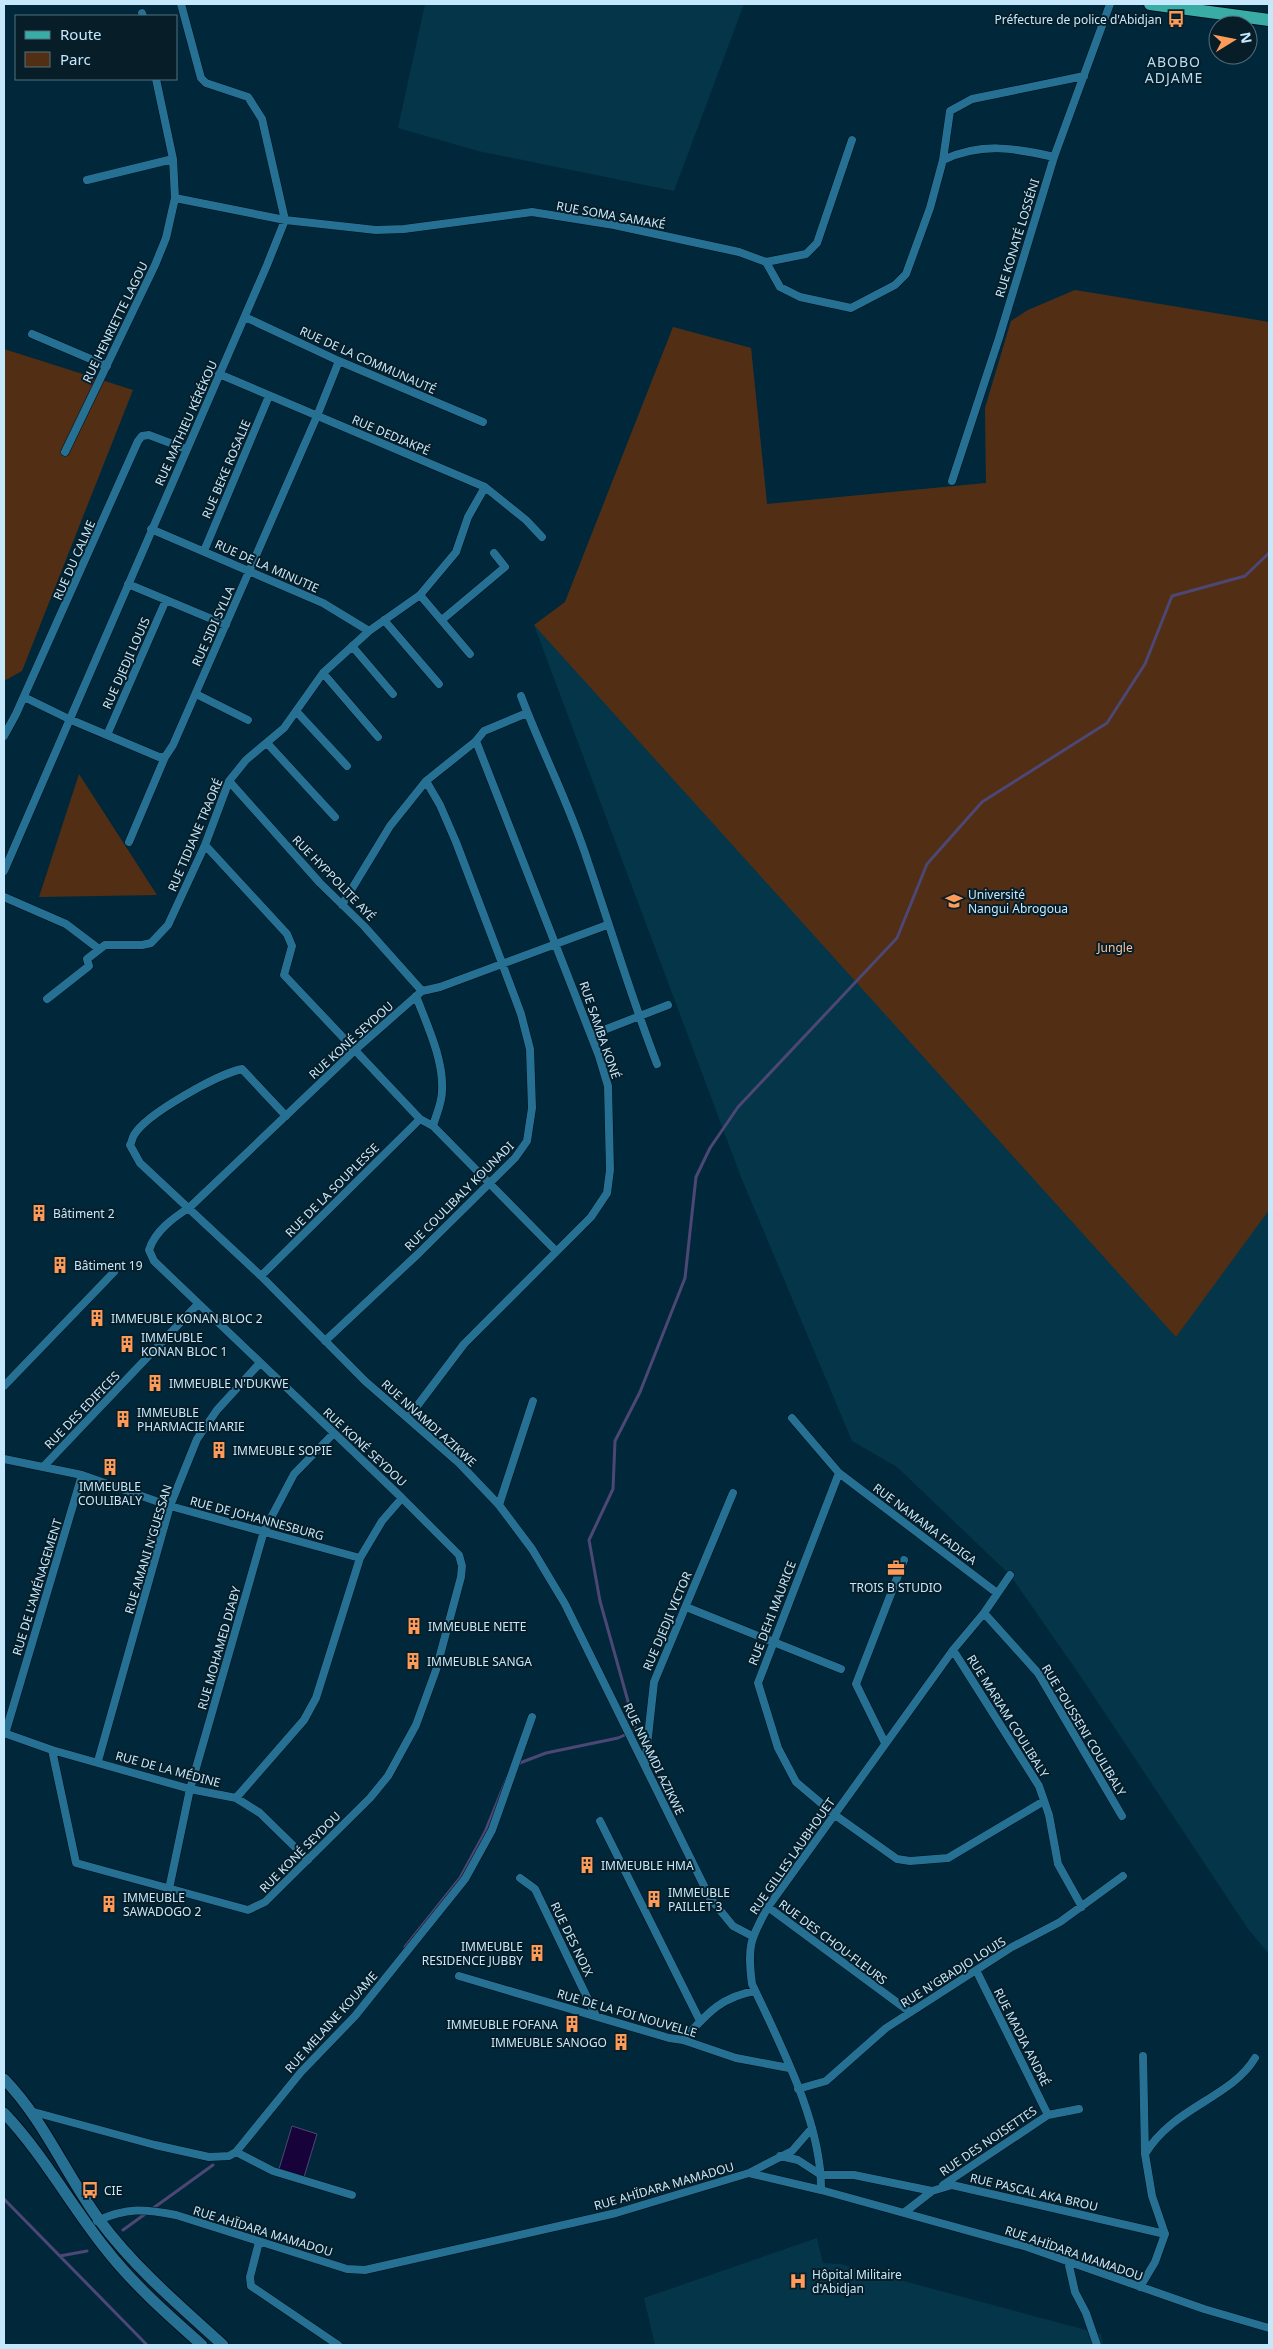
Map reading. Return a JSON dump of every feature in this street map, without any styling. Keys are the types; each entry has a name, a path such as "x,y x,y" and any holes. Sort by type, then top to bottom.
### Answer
{"main road":[{"path":"1150,4 1269,20"},
{"path":"4,2079 30,2111 94,2223 104,2248 153,2301 202,2345"},
{"path":"4,2113 94,2223 133,2262 223,2345"}],"street":[{"path":"181,4 200,78 206,82 248,97 262,119 285,220"},
{"name":"RUE KONATÉ LOSSÉNI","path":"952,481 1054,156 1110,4"},
{"path":"852,140 817,243 806,254 766,262 780,287 800,297 851,308 896,285 906,274 930,208 943,160 950,111 972,100 1084,76"},
{"name":"RUE HENRIETTE LAGOU","path":"65,452 156,265 166,238 175,198 173,159 156,80"},
{"path":"943,160 960,152 1007,147 1054,156"},
{"path":"87,180 173,159"},
{"name":"RUE SOMA SAMAKÉ","path":"175,198 285,220 376,230 404,230 532,212 614,225 739,252 766,262"},
{"name":"RUE MATHIEU KÉRÉKOU","path":"4,871 151,529 245,317 285,220"},
{"name":"RUE DE LA COMMUNAUTÉ","path":"245,317 339,361 483,422"},
{"path":"32,334 107,366"},
{"name":"RUE SIDI SYLLA","path":"129,842 165,757 196,694 250,571 339,361"},
{"name":"RUE DEDIAKPÉ","path":"219,374 485,487 526,520 542,537"},
{"name":"RUE BEKE ROSALIE","path":"204,551 269,396"},
{"name":"RUE DU CALME","path":"4,736 24,697 99,533 138,441 142,436 149,435 186,449"},
{"name":"RUE TIDIANE TRAORÉ","path":"99,949 105,944 142,945 152,943 168,925 205,846 229,781 246,760 284,728 323,673 369,631 420,595 456,552 468,517 485,487"},
{"name":"RUE DE LA MINUTIE","path":"151,529 323,603 369,631"},
{"path":"443,620 505,567 494,552"},
{"path":"128,584 226,625"},
{"path":"420,595 470,654"},
{"name":"RUE DJEDJI LOUIS","path":"107,735 166,600"},
{"path":"384,620 438,684"},
{"path":"352,646 393,694"},
{"path":"323,673 378,737"},
{"path":"196,694 248,720"},
{"path":"521,696 588,861 639,1017 657,1064"},
{"path":"24,697 69,720 159,758 165,757"},
{"path":"296,711 347,766"},
{"path":"342,905 390,826 426,781 476,741 484,730 527,713"},
{"name":"RUE SAMBA KONÉ","path":"408,1418 464,1344 591,1217 607,1193 610,1170 608,1086 556,943 476,741"},
{"path":"268,743 335,817"},
{"name":"RUE HYPPOLITE AYÉ","path":"229,781 320,884 342,905 419,994"},
{"name":"RUE COULIBALY KOUNADI","path":"325,1341 419,1253 515,1158 527,1141 532,1108 530,1049 521,1014 456,842 440,805 426,781"},
{"path":"205,846 287,934 292,946 284,975 420,1119 433,1126 556,1251"},
{"path":"4,898 66,924 99,949 87,959 89,966 47,1000"},
{"name":"RUE KONÉ SEYDOU","path":"52,1750 76,1863 248,1910 254,1909 265,1902 370,1798 388,1776 416,1725 436,1670 461,1577 462,1566 456,1549 259,1364 154,1261 149,1250 155,1237 172,1219 190,1207 355,1050 419,994 608,925"},
{"path":"419,994 431,1034 442,1083 442,1094 433,1126"},
{"path":"591,1035 668,1006"},
{"name":"RUE NNAMDI AZIKWE","path":"286,1116 242,1070 230,1072 165,1108 141,1127 134,1135 130,1146 140,1163 190,1207 365,1381 459,1463 499,1505 532,1549 565,1604 710,1898 733,1926 752,1936"},
{"name":"RUE DE LA SOUPLESSE","path":"261,1276 420,1119"},
{"path":"4,1386 114,1272"},
{"name":"RUE DES EDIFICES","path":"44,1466 198,1304"},
{"name":"RUE AMANI N'GUESSAN","path":"98,1761 170,1506 197,1439 217,1410 259,1364"},
{"path":"499,1505 533,1401"},
{"path":"792,1418 839,1473"},
{"name":"RUE MOHAMED DIABY","path":"169,1889 190,1789 264,1531 294,1474 334,1433"},
{"name":"RUE DE JOHANNESBURG","path":"4,1459 82,1475 170,1506 360,1558"},
{"name":"RUE NAMAMA FADIGA","path":"839,1473 997,1593"},
{"name":"RUE DEHI MAURICE","path":"839,1473 758,1683 778,1748 796,1782 835,1815 897,1859 910,1861 948,1858 1044,1801"},
{"name":"RUE DE L'AMÉNAGEMENT","path":"4,1733 82,1475"},
{"name":"RUE DJEDJI VICTOR","path":"644,1764 654,1682 733,1493"},
{"path":"236,1798 304,1720 316,1698 360,1558 382,1521 402,1498"},
{"path":"885,1743 856,1684 904,1560"},
{"name":"RUE GILLES LAUBHOUET","path":"821,2190 821,2175 812,2128 789,2068 752,1984 749,1964 752,1936 768,1907 885,1743 953,1650 984,1613 1010,1575"},
{"path":"686,1606 772,1643 841,1669"},
{"name":"RUE FOUSSENI COULIBALY","path":"984,1613 1038,1673 1122,1816"},
{"name":"RUE MARIAM COULIBALY","path":"953,1650 1038,1786 1049,1815 1058,1864 1082,1907"},
{"name":"RUE MELAINE KOUAME","path":"236,2152 301,2072 355,2016 465,1879 492,1830 532,1716"},
{"name":"RUE DE LA MÉDINE","path":"4,1733 52,1750 98,1761 190,1789 236,1798 260,1813 308,1860"},
{"path":"600,1821 700,2021"},
{"name":"RUE N'GBADJO LOUIS","path":"798,2090 826,2081 886,2028 1012,1947 1060,1922 1123,1876"},
{"name":"RUE DES NOIX","path":"520,1878 535,1889 596,2016"},
{"name":"RUE DES CHOU-FLEURS","path":"768,1907 910,2012"},
{"name":"RUE MADIA ANDRÉ","path":"976,1970 1048,2115"},
{"name":"RUE DE LA FOI NOUVELLE","path":"459,1976 669,2038 682,2040 736,2058 789,2068"},
{"path":"682,2040 720,2002 739,1994 755,1991"},
{"path":"1140,2287 1154,2262 1164,2234 1152,2196 1145,2154 1143,2056"},
{"path":"1145,2154 1154,2139 1182,2114 1246,2073 1255,2058"},
{"name":"RUE DES NOISETTES","path":"936,2189 1048,2115 1079,2109"},
{"path":"30,2111 155,2145 209,2156 229,2156 236,2152 273,2171 352,2195"},
{"path":"749,2173 792,2151 812,2128"},
{"path":"780,2156 798,2160 821,2175"},
{"name":"RUE AHÏDARA MAMADOU","path":"94,2223 134,2209 150,2210 176,2215 347,2269 373,2269 616,2213 749,2173 905,2212 1068,2262 1269,2328"},
{"name":"RUE PASCAL AKA BROU","path":"821,2175 854,2175 936,2189 959,2186 1164,2234"},
{"path":"905,2212 936,2189"},
{"path":"259,2242 250,2277 251,2286 338,2345"},
{"path":"1068,2262 1075,2292 1086,2313 1097,2345"}],"shaded area":[{"path":"425,4 744,4 674,191 478,151 398,128"},
{"name":"Université Nangui Abrogoua","path":"1075,290 1269,322 1269,1954 1248,1929 1079,1674 1010,1575 897,1467 852,1441 741,1177 534,625 565,602 673,327 751,348 767,504 986,483 985,408 1011,321 1028,310"},
{"path":"292,2126 317,2134 304,2177 279,2169"},
{"name":"Hôpital Militaire d'Abidjan","path":"817,2238 823,2263 840,2264 1101,2334 1103,2345 655,2345 644,2298"}],"green space":[{"name":"Université Nangui Abrogoua","path":"1075,290 1269,322 1269,1210 1176,1337 534,625 565,602 673,327 751,348 767,504 986,483 985,408 1011,321 1028,310"},
{"path":"4,349 133,390 22,671 4,681"},
{"path":"79,774 157,895 39,897"}],"waterway":[{"path":"517,1764 546,1753 618,1738 636,1730 600,1601 589,1540 613,1489 615,1441 640,1392 685,1278 696,1177 710,1148 738,1107 897,938 927,864 982,802 1107,723 1145,664 1172,596 1245,576 1269,553"},
{"path":"405,1947 460,1878 485,1832 507,1778"},
{"path":"123,2230 213,2165"},
{"path":"4,2199 147,2345"},
{"path":"60,2256 87,2251"}],"place":[{"name":"Préfecture de police d'Abidjan","path":"1176,19"},
{"name":"Université Nangui Abrogoua","path":"954,901"},
{"name":"Bâtiment 2","path":"39,1213"},
{"name":"Bâtiment 19","path":"60,1265"},
{"name":"IMMEUBLE KONAN BLOC 2","path":"97,1318"},
{"name":"IMMEUBLE KONAN BLOC 1","path":"127,1344"},
{"name":"IMMEUBLE N'DUKWE","path":"155,1383"},
{"name":"IMMEUBLE PHARMACIE MARIE","path":"123,1419"},
{"name":"IMMEUBLE SOPIE","path":"219,1450"},
{"name":"IMMEUBLE COULIBALY","path":"110,1467"},
{"name":"TROIS B STUDIO","path":"896,1568"},
{"name":"IMMEUBLE NEITE","path":"414,1626"},
{"name":"IMMEUBLE SANGA","path":"413,1661"},
{"name":"IMMEUBLE HMA","path":"587,1865"},
{"name":"IMMEUBLE PAILLET 3","path":"654,1899"},
{"name":"IMMEUBLE SAWADOGO 2","path":"109,1904"},
{"name":"IMMEUBLE RESIDENCE JUBBY","path":"537,1953"},
{"name":"IMMEUBLE FOFANA","path":"572,2024"},
{"name":"IMMEUBLE SANOGO","path":"621,2042"},
{"name":"CIE","path":"90,2190"},
{"name":"Hôpital Militaire d'Abidjan","path":"798,2281"}],"district":[{"name":"ABOBO ADJAME","path":"1174,69"}],"park label":[{"name":"Jungle","path":"1115,947"}]}
